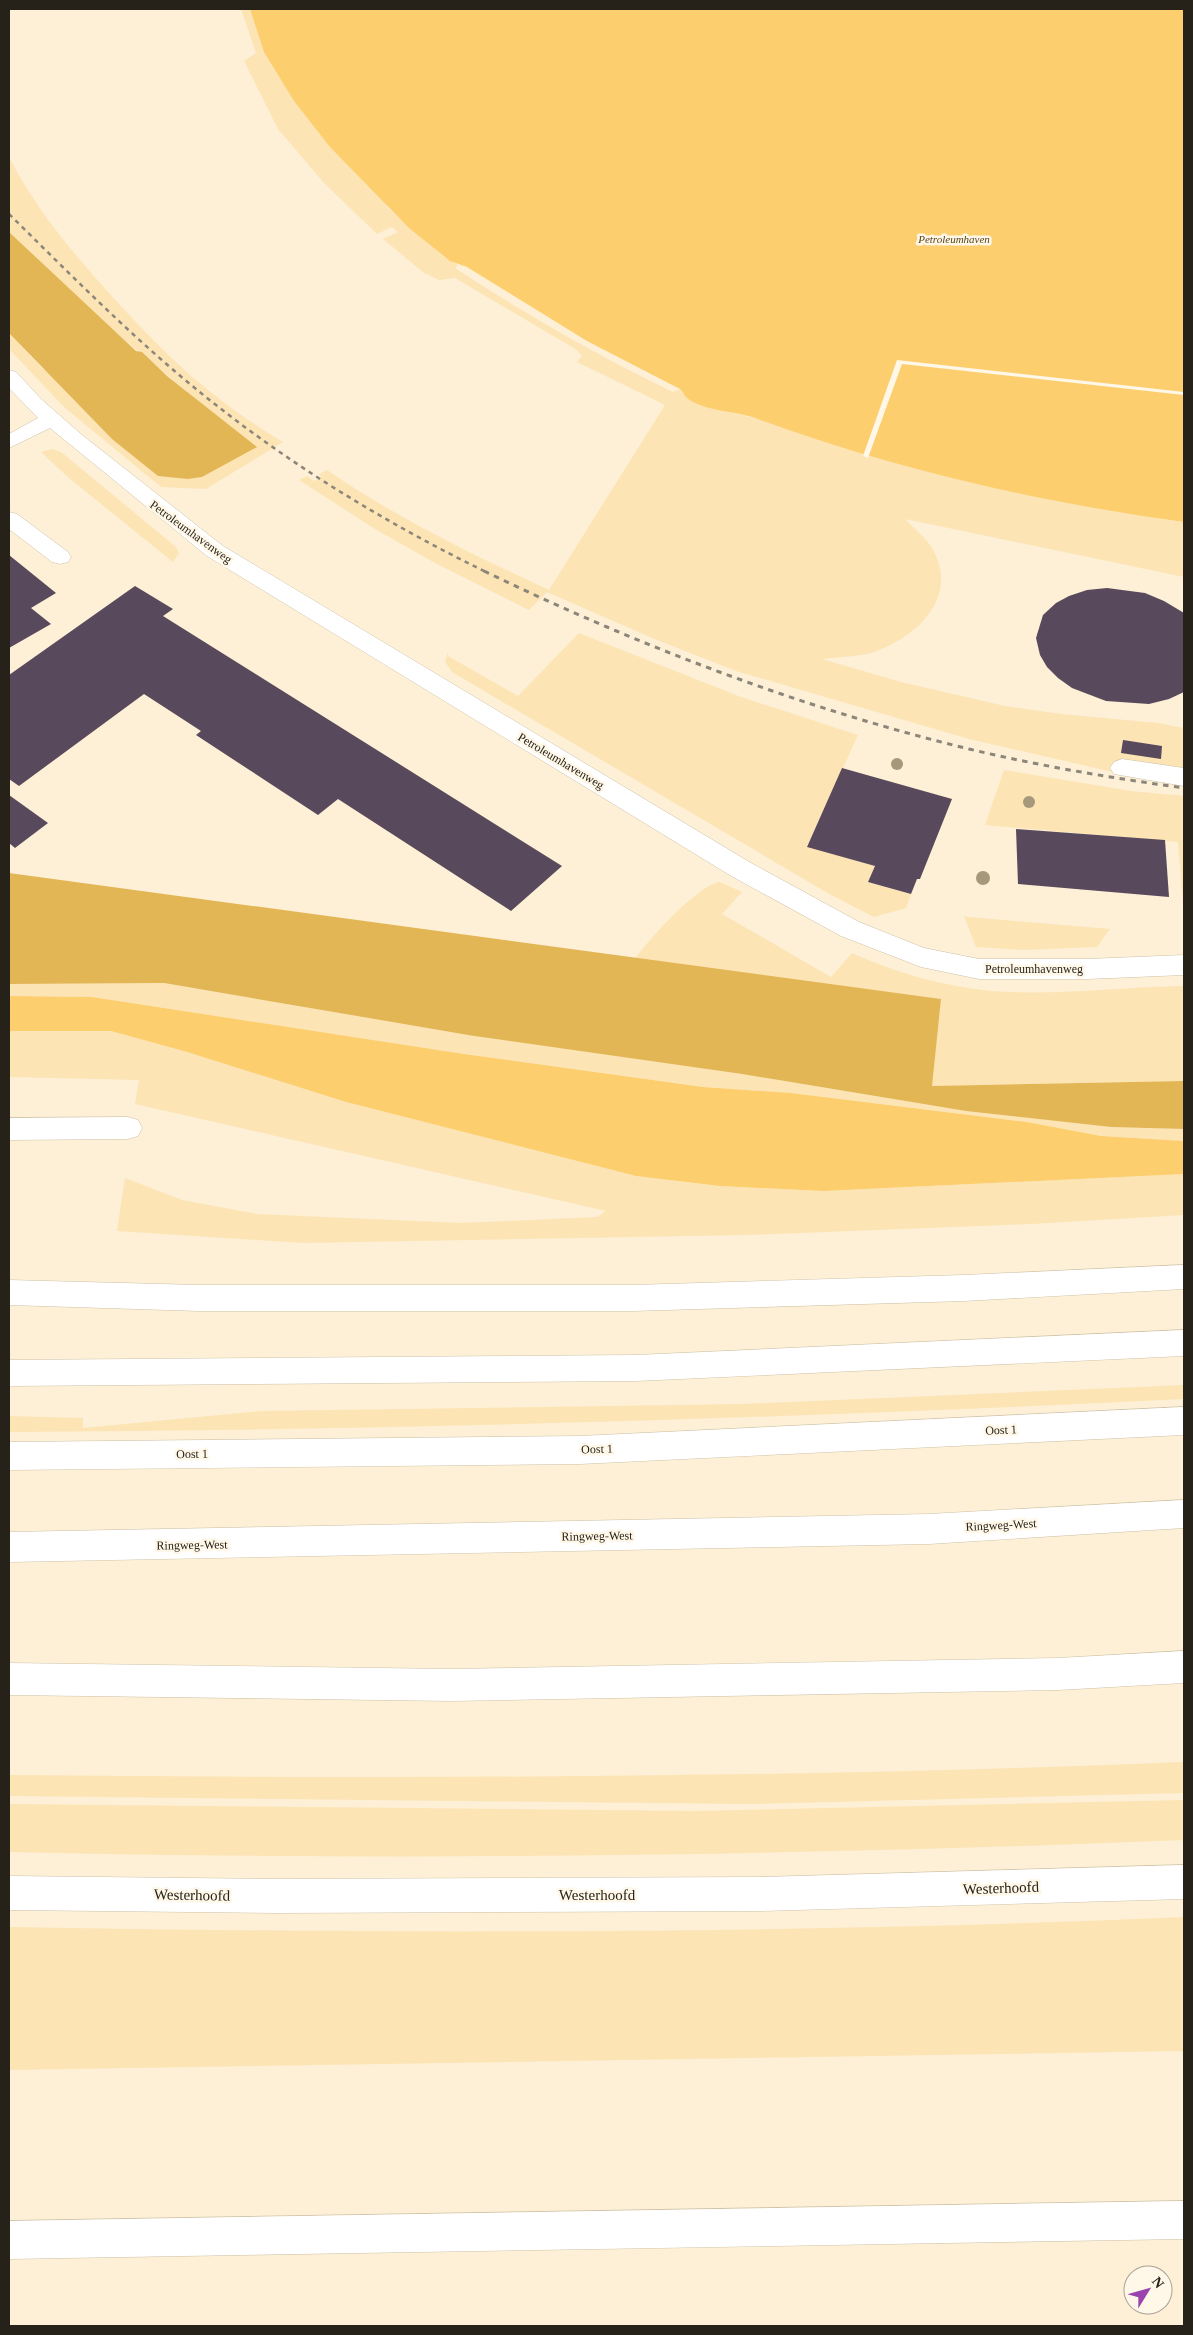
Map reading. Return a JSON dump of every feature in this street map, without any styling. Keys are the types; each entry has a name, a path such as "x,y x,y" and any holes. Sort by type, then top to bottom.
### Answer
{"main road":[{"name":"Petroleumhavenweg","path":"9,376 51,419 133,488 214,551 742,870 850,929 921,958 978,969 1086,969 1184,965"},
{"path":"9,442 51,419"},
{"path":"9,519 60,557"},
{"path":"1122,768 1184,777"},
{"path":"9,1129 128,1128"},
{"path":"9,1293 199,1298 633,1298 964,1288 1184,1277"},
{"path":"9,1373 636,1368 1184,1343"},
{"name":"Oost 1","path":"9,1456 580,1450 1184,1421"},
{"name":"Ringweg-West","path":"9,1547 72,1548 929,1529 1184,1514"},
{"path":"9,1680 451,1685 1058,1674 1184,1667"},
{"name":"Westerhoofd","path":"9,1893 277,1896 760,1894 1184,1882"},
{"path":"9,2240 1184,2220"}],"shaded area":[{"path":"9,9 1184,9 1184,2326 9,2326"},
{"path":"241,9 250,9 261,42 294,101 329,146 385,201 388,208 443,256 458,265 455,268 508,302 589,349 673,392 680,389 701,402 712,406 873,455 1027,494 1079,505 1184,522 1184,577 905,519 930,545 940,568 941,584 937,600 929,614 903,638 887,647 871,653 822,659 901,682 1005,706 1061,714 1158,723 1184,728 1184,768 1117,760 1117,773 969,739 736,671 652,638 547,592 529,610 435,563 375,529 299,480 307,476 314,481 322,477 319,474 327,470 407,520 549,590 665,405 577,362 582,356 577,350 455,278 439,280 424,273 383,239 398,232 392,227 377,234 324,183 278,129 244,61 256,53"},
{"path":"9,157 30,194 68,246 170,357 211,393 283,442 206,489 161,487 64,407 9,349 9,333 42,368 188,479 202,477 231,428 104,323 9,232"},
{"path":"9,232 136,351 142,352 167,376 257,447 202,477 188,479 158,476 112,439 9,333"},
{"path":"52,449 61,452 176,547 179,553 173,562 69,478 41,452"},
{"path":"579,633 741,697 858,735 807,846 875,866 868,882 911,894 906,908 874,917 831,895 452,672 445,662 448,652 448,656 518,696"},
{"path":"1004,770 1131,791 1184,796 1184,913 1178,842 985,825"},
{"path":"9,873 941,999 932,1086 1184,1081 1184,1129 1111,1127 966,1111 742,1074 474,1036 164,983 9,984"},
{"path":"720,882 742,892 722,914 831,977 852,953 920,978 955,986 991,991 1063,992 1184,986 1184,1081 931,1086 941,999 635,959 651,939 687,902 711,885"},
{"path":"964,916 1110,929 1097,947 1023,950 976,947"},
{"path":"164,983 474,1036 742,1074 966,1111 1111,1127 1184,1129 1184,1141 1101,1136 1027,1122 791,1093 703,1087 464,1054 92,997 9,996 9,984"},
{"path":"9,1031 111,1031 187,1052 346,1102 636,1176 720,1186 823,1191 1184,1174 1184,1215 1032,1224 747,1235 304,1243 117,1231 125,1178 182,1200 257,1214 462,1223 597,1217 606,1211 135,1104 139,1080 9,1077"},
{"path":"1184,1385 1184,1399 891,1412 450,1426 9,1432 9,1416 83,1418 83,1428 261,1411 742,1404"},
{"path":"1184,1762 1184,1793 750,1804 9,1796 9,1775 597,1776 891,1771"},
{"path":"1184,1800 1184,1840 890,1850 596,1855 303,1856 9,1852 9,1804 696,1811"},
{"path":"1184,1917 1184,2051 9,2070 9,1927 303,1931 597,1931 891,1927"}],"water":[{"name":"Petroleumhaven","path":"250,9 1184,9 1184,522 1020,494 966,482 860,453 755,418 709,408 692,402 680,389 587,341 467,267 450,261 409,228 329,146 294,101 264,52"},
{"path":"9,996 92,997 464,1054 703,1087 791,1093 1027,1122 1101,1136 1184,1141 1184,1174 823,1191 720,1186 636,1176 346,1102 187,1052 111,1031 9,1031"}],"pier":[{"path":"897,360 1184,392 1184,395 902,364 868,458 863,456"}],"building":[{"path":"9,555 56,593 31,608 51,624 9,648"},
{"path":"135,586 173,609 163,616 562,866 511,911 338,799 318,815 196,735 201,731 144,694 19,786 9,779 9,675"},
{"path":"1107,588 1145,593 1164,601 1184,613 1184,692 1169,699 1149,704 1106,701 1072,688 1047,667 1040,655 1036,638 1043,615 1056,603 1069,596 1087,590"},
{"path":"1123,740 1162,746 1161,759 1121,753"},
{"path":"842,768 952,799 920,879 917,879 911,894 868,882 875,866 807,847"},
{"path":"9,795 48,823 15,848 9,843"},
{"path":"1016,829 1165,840 1169,897 1018,884"}],"railway":[{"path":"9,214 148,347 230,416 336,489 410,533 484,571"},
{"path":"484,571 602,625 661,649 722,673 844,714 906,733 1022,761 1184,788"}]}
